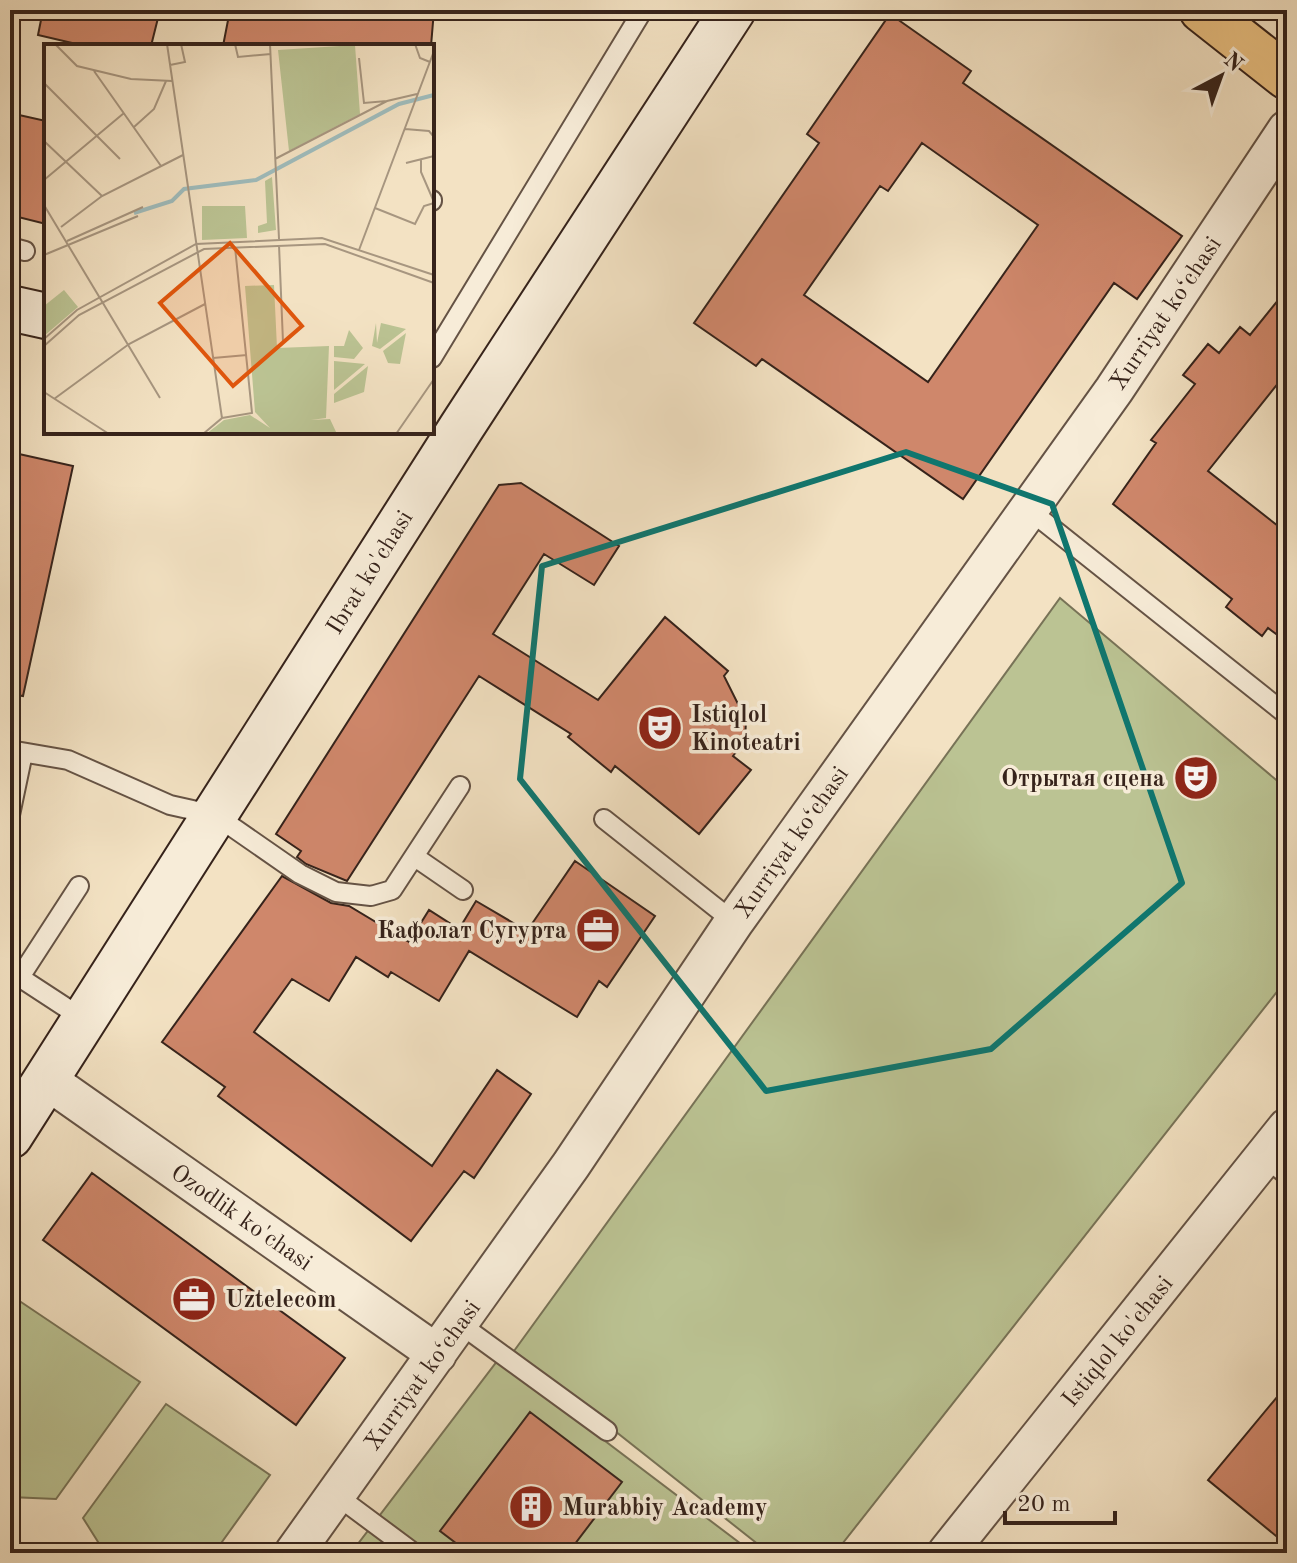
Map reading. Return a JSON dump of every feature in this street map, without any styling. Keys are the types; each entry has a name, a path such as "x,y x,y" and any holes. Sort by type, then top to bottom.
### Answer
{"main road":[{"name":"Ibrat ko'chasi","path":"10,1136 215,815 446,421 733,10"},
{"path":"1202,10 1287,77"},
{"path":"10,308 44,316"}],"street":[{"name":"Xurriyat ko‘chasi","path":"294,1553 460,1324 734,922 1114,390 1287,130"},
{"name":"Ozodlik ko'chasi","path":"47,1080 437,1354"},
{"name":"Istiqlol ko'chasi","path":"947,1553 1279,1153"}],"lane":[{"path":"434,355 643,10"},
{"path":"1028,509 1287,715"},
{"path":"10,815 16,752 68,760 170,805 215,815 300,874 336,892 371,896 392,890 460,786"},
{"path":"604,819 734,922"},
{"path":"415,857 463,890"},
{"path":"79,886 15,974 85,1020"},
{"path":"460,1324 607,1431"},
{"path":"336,1495 414,1553"}],"highlighted area":[{"path":"906,452 1052,504 1182,883 991,1049 766,1091 520,779 542,566"}],"green space":[{"path":"1060,598 1287,789 1287,979 835,1553 769,1553 514,1351"},
{"path":"18,1300 140,1382 56,1499 10,1497 10,1313"},
{"path":"498,1360 753,1553 351,1553"},
{"path":"166,1404 270,1475 214,1553 105,1553 83,1518"}],"building":[{"path":"43,10 160,10 152,44 76,44 38,35"},
{"path":"230,10 325,10 359,17 360,10 434,10 431,44 223,44"},
{"path":"890,14 971,71 963,83 1182,236 1137,299 1114,283 963,499 762,359 756,366 694,323 819,143 807,134","holes":["922,143 1038,225 928,382 804,295 880,186 888,191"]},
{"path":"19,115 44,121 44,224 10,215 10,149"},
{"path":"1287,289 1287,372 1208,471 1287,533 1287,642 1268,628 1262,636 1226,607 1232,599 1113,504 1156,443 1151,440 1195,384 1183,375 1208,344 1219,353 1240,327 1250,335"},
{"path":"10,452 73,466 23,696 10,694"},
{"path":"521,483 619,546 594,585 544,554 493,634 598,700 665,617 728,671 724,676 746,720 745,741 733,756 751,770 699,834 615,766 611,772 568,737 571,734 479,676 347,881 306,864 297,857 301,851 276,834 499,485"},
{"path":"575,861 655,916 607,987 599,981 577,1017 469,951 439,1001 391,972 388,977 356,957 329,1001 292,979 254,1032 432,1166 497,1070 531,1094 474,1178 464,1171 411,1241 218,1096 225,1087 162,1042 282,876 331,903 349,906 409,942 429,910 459,929 476,901 527,931"},
{"name":"Uztelecom","path":"92,1173 345,1358 296,1425 43,1240"},
{"path":"1287,1385 1287,1545 1208,1480"},
{"name":"Murabbiy Academy","path":"530,1412 622,1482 568,1553 469,1553 440,1531"}],"place":[{"name":"Istiqlol Kinoteatri","path":"660,728"},
{"name":"Отрытая сцена","path":"1196,778"},
{"name":"Кафолат Сугурта","path":"598,930"},
{"name":"Uztelecom","path":"194,1299"},
{"name":"Murabbiy Academy","path":"531,1507"}]}
